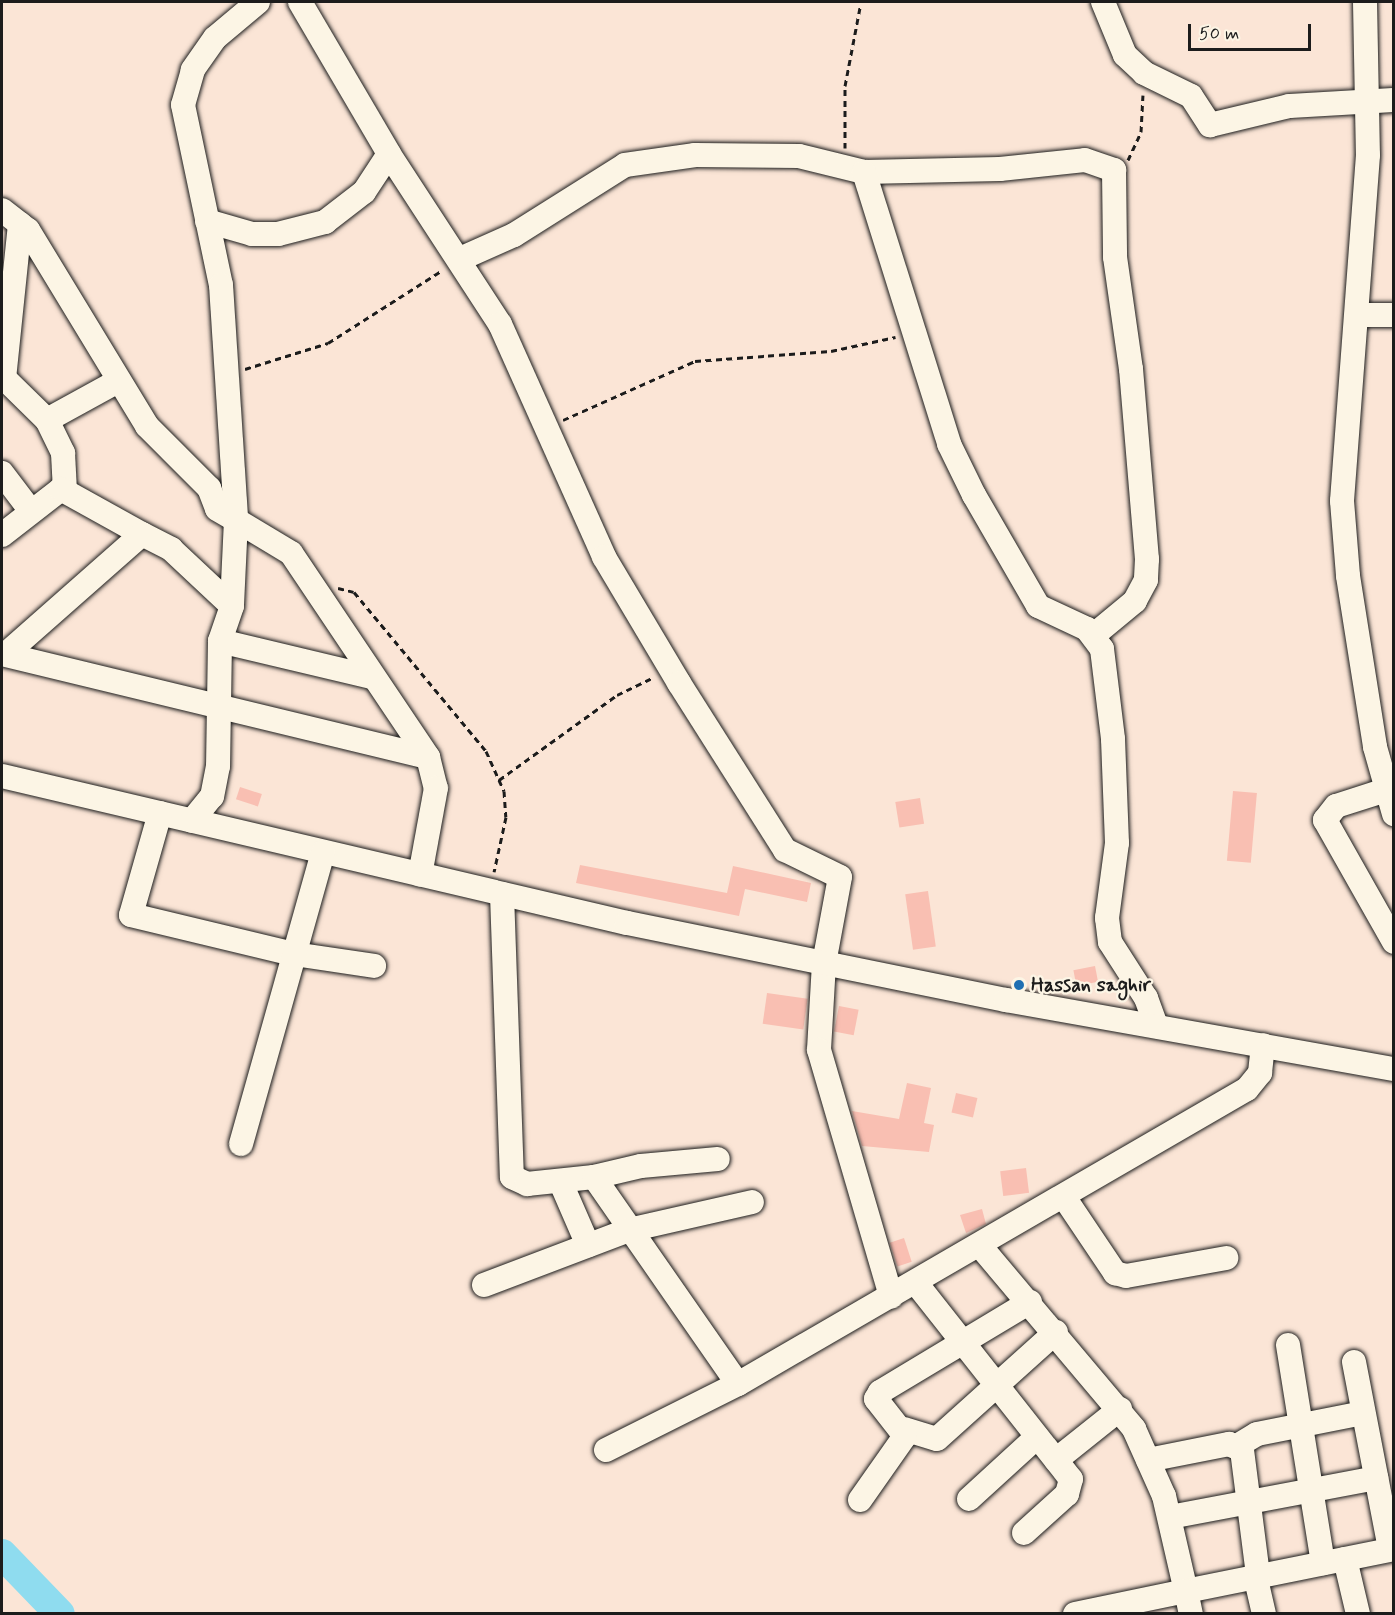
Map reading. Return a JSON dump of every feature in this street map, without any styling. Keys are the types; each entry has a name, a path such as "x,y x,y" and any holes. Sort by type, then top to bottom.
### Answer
{"street":[{"path":"192,820 212,796 220,703 220,641 232,606 236,520 229,374 221,285 183,105 192,70 214,38 258,2"},
{"path":"300,2 389,154 460,259 500,324 604,557 670,669 785,850 840,877 824,963 819,1050 891,1297"},
{"path":"1103,2 1115,41 1144,73 1191,96 1210,125 1288,106 1394,100"},
{"path":"1365,2 1367,102 1357,315 1342,501 1348,576 1386,790 1394,814"},
{"path":"207,221 270,234 325,222 364,192 389,154"},
{"path":"460,259 514,235 625,165 707,155 799,156 855,169 1000,169 1084,159 1109,165 1116,175 1115,256 1131,369 1147,559 1146,580 1135,601 1095,635"},
{"path":"855,169 915,332 949,444 1029,594 1038,606 1095,635 1102,649 1113,739 1118,843 1107,918 1110,942 1146,998 1156,1026"},
{"path":"11,217 3,377 46,420 63,453 66,489"},
{"path":"11,217 50,264 116,382 147,426 208,488 217,509 291,553 371,677 428,757 436,788 420,875"},
{"path":"1357,315 1394,315"},
{"path":"46,420 116,382"},
{"path":"2,473 31,511"},
{"path":"66,489 171,549 232,606"},
{"path":"2,535 31,511 66,489"},
{"path":"4,654 142,534"},
{"path":"220,641 371,677"},
{"path":"4,654 220,703 428,757"},
{"path":"2,776 496,893 824,963 1394,1070"},
{"path":"1386,790 1336,806 1325,820 1394,942"},
{"path":"160,813 130,915 294,954 374,966"},
{"path":"241,1144 322,852"},
{"path":"496,893 508,1163 518,1182 561,1182 641,1166 718,1159"},
{"path":"606,1450 738,1384 981,1247 1247,1089 1260,1073 1263,1046"},
{"path":"594,1177 738,1384"},
{"path":"561,1182 588,1245"},
{"path":"1064,1197 1115,1273 1126,1276 1226,1258"},
{"path":"484,1285 629,1230 752,1202"},
{"path":"981,1247 1120,1409 1148,1460 1170,1517 1188,1602"},
{"path":"916,1283 1056,1460 1072,1485 1024,1533"},
{"path":"1030,1302 880,1392 876,1399 881,1407 904,1429 937,1439 1056,1332"},
{"path":"1288,1345 1311,1491 1334,1561 1358,1614"},
{"path":"1075,1614 1188,1602 1256,1575 1392,1549 1354,1362"},
{"path":"1056,1460 1120,1409"},
{"path":"1148,1460 1237,1446 1257,1434 1364,1413"},
{"path":"860,1500 905,1436 904,1429"},
{"path":"969,1499 1037,1437"},
{"path":"1237,1446 1248,1503 1256,1575 1264,1614"},
{"path":"1170,1517 1376,1478"}],"path":[{"path":"855,169 843,116 860,7"},
{"path":"1116,175 1141,132 1144,73"},
{"path":"229,374 328,343 460,259"},
{"path":"545,428 695,361 831,351 915,332"},
{"path":"317,595 338,588 354,592 486,751 499,780 506,817 496,893"},
{"path":"499,780 617,695 670,669"}],"building":[{"path":"240,787 262,794 258,806 236,799"},
{"path":"1233,791 1257,793 1251,863 1227,861"},
{"path":"920,798 924,824 899,828 895,802"},
{"path":"580,865 727,893 733,866 811,883 807,902 745,889 739,916 576,883"},
{"path":"928,891 936,946 913,950 905,894"},
{"path":"1095,966 1098,982 1076,986 1073,970"},
{"path":"767,993 808,999 803,1029 763,1024"},
{"path":"839,1006 859,1010 854,1035 834,1032"},
{"path":"907,1083 931,1088 924,1123 934,1125 929,1152 862,1146 852,1111 899,1119"},
{"path":"956,1093 977,1098 973,1117 952,1112"},
{"path":"1026,1168 1029,1193 1003,1196 1000,1171"},
{"path":"982,1209 986,1224 966,1233 960,1215"},
{"path":"904,1238 912,1262 897,1266 890,1243"}],"waterway":[{"path":"2,1554 60,1614"}],"place":[{"name":"Hassan saghir","path":"1019,985"}]}
